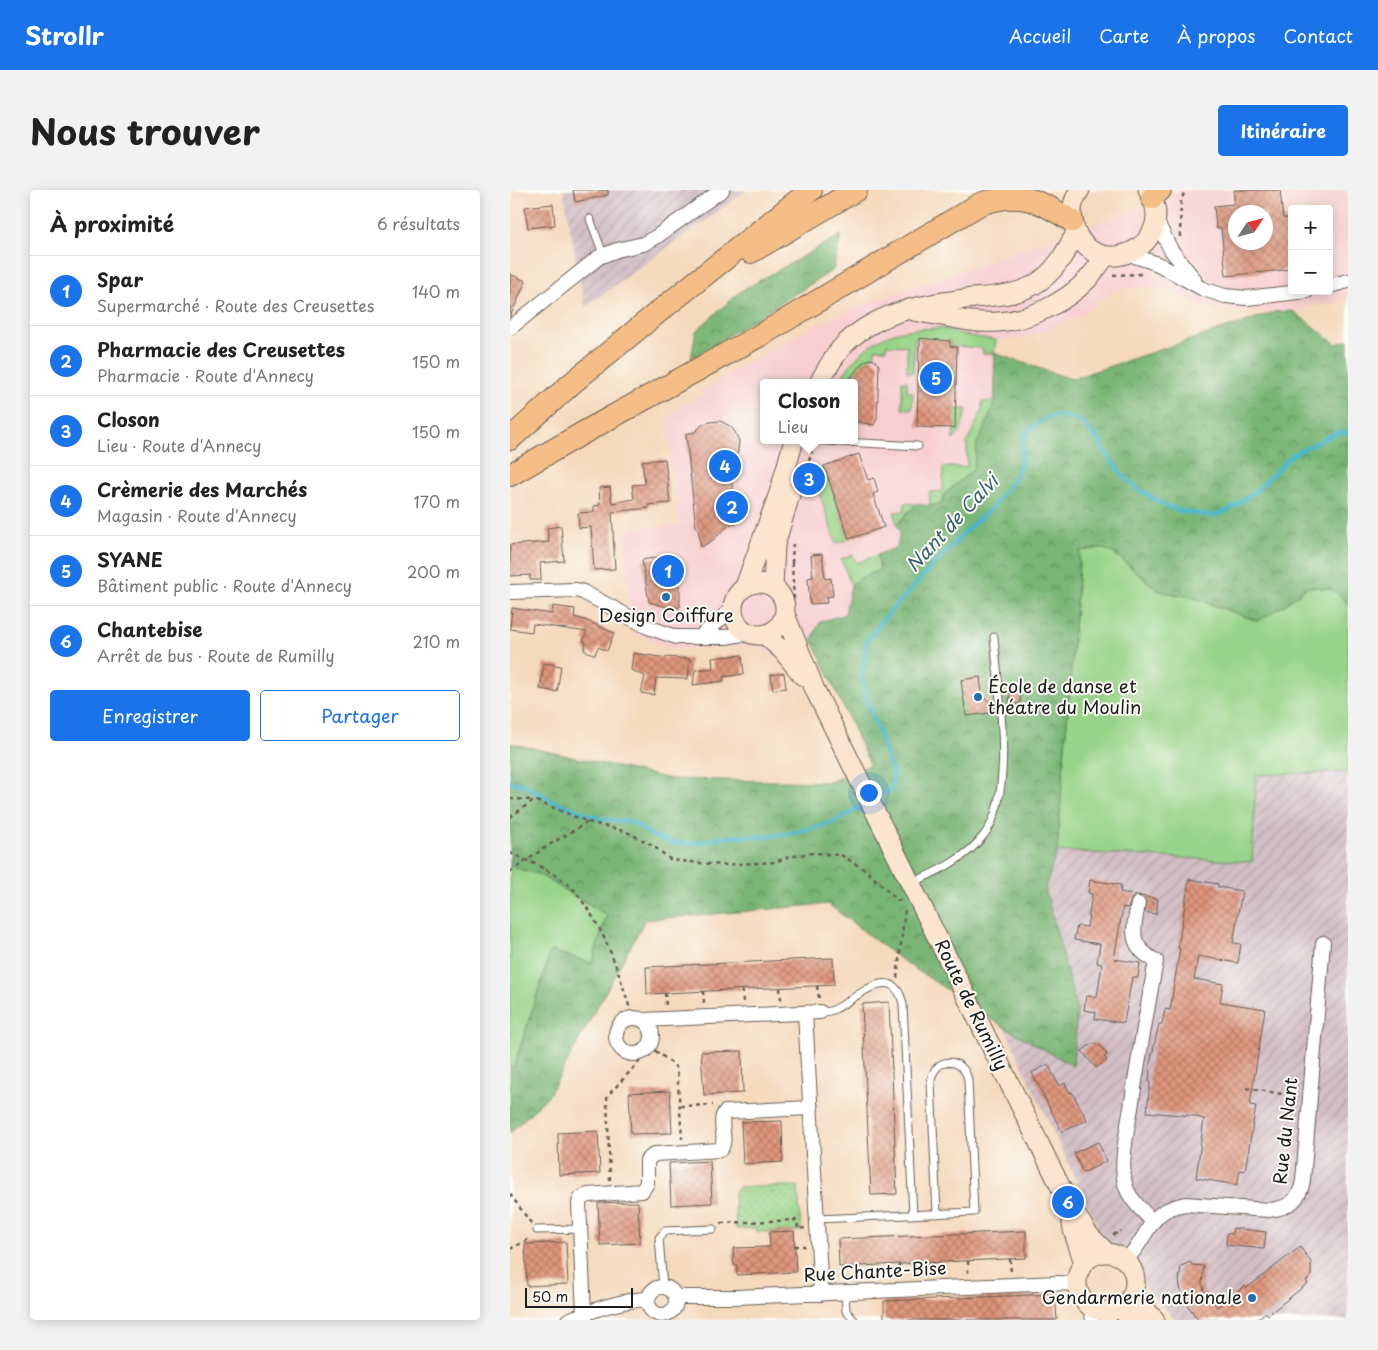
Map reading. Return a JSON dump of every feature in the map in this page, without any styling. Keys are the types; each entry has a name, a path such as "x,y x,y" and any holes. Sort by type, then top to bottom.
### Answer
{"highway":[{"path":"510,439 571,384 701,276 811,190"},
{"path":"610,353 729,267 856,190"},
{"path":"510,475 590,428 766,332 980,204 995,198 1019,197 1041,203 1074,227"}],"main road":[{"path":"1080,190 1072,208 1074,227 1084,244 1094,252 1118,257 1139,249 1153,231 1156,220 1153,193"},
{"path":"821,379 846,343 863,328 884,318 939,302 1003,295 1040,282 1057,266 1074,227"},
{"path":"908,310 983,322 997,322 1027,317 1046,309 1072,293 1086,280 1106,256"},
{"path":"793,444 779,493 745,586 736,596 733,608 735,618 740,627 757,634 783,651 815,690"},
{"path":"774,587 775,545 806,444"},
{"path":"745,586 760,582 774,587 781,594 785,604 785,614 815,690"},
{"path":"757,634 774,631 785,614"},
{"name":"Route de Rumilly","path":"815,690 1070,1206 1089,1235 1107,1253"},
{"name":"Route de Rumilly","path":"1070,1206 1073,1230 1084,1263"},
{"path":"1113,1312 1126,1302 1132,1294 1134,1276 1126,1261 1117,1255 1107,1253 1094,1255 1084,1263 1079,1271 1077,1284 1081,1297 1092,1313 1101,1310 1113,1312 1134,1320"},
{"path":"1132,1294 1155,1320"}],"street":[{"path":"510,328 603,254 643,244 656,237 722,190"},
{"path":"1156,220 1171,250 1203,289"},
{"path":"1129,254 1158,264 1203,289 1225,296 1247,298 1288,293"},
{"path":"1333,285 1348,281"},
{"path":"510,592 576,590 664,634 683,638 701,636 725,638 757,634"},
{"path":"701,636 733,608"},
{"path":"1138,904 1133,936 1140,948 1156,961 1125,1142 1124,1173 1125,1185 1130,1196 1152,1221"},
{"name":"Rue du Nant","path":"1126,1261 1139,1244 1152,1221 1161,1213 1173,1207 1185,1204 1269,1210 1280,1209 1292,1204 1297,1198 1302,1189 1303,1180 1323,943"},
{"path":"638,1019 650,1027 651,1041 644,1050 630,1054 622,1050 616,1038 620,1024 628,1018 820,1012"},
{"path":"806,1013 821,1294"},
{"path":"584,1314 579,1203 581,1198 588,1195 642,1191 647,1183 646,1163 655,1154 718,1151 722,1148 723,1144 722,1117 726,1112 811,1108"},
{"name":"Rue Chante-Bise","path":"675,1297 821,1294 1058,1283 1077,1284"},
{"path":"663,1287 671,1290 675,1297 674,1307 665,1317 654,1312 648,1299 655,1289 663,1287"},
{"path":"568,1320 629,1300 648,1299"}],"lane":[{"path":"590,219 603,254"},
{"path":"858,443 918,446"},
{"path":"911,883 950,864 976,845 985,834 996,813 1002,786 1002,746 994,637"},
{"path":"820,1012 835,1010 880,984 890,985 900,993 904,1004 913,1215"},
{"path":"817,1224 913,1215 937,1214 974,1212 968,1080 964,1069 949,1062 938,1066 934,1071 931,1082 937,1214"},
{"path":"537,1230 580,1229"},
{"path":"663,1287 659,1238 661,1233 665,1231 713,1229"},
{"path":"845,1292 846,1311 854,1320"}],"path":[{"path":"510,799 534,800 588,822 627,832 652,845 672,860 721,865 775,862 788,857 813,853 841,855 867,871 897,900 906,903 896,988"},
{"path":"510,817 534,800"},
{"path":"510,872 549,845 588,822"},
{"path":"510,853 528,861 574,890 603,936 638,1019"},
{"path":"610,1194 607,1098 639,1062 644,1050 673,1064 676,1069 683,1152"},
{"path":"1246,1088 1282,1094"},
{"path":"680,1106 717,1104 726,1112"},
{"path":"510,1194 537,1230 536,1236 510,1249"},
{"path":"713,1229 716,1223 797,1220 798,1229 817,1224"}],"shaded area":[{"path":"563,190 747,190 585,307"},
{"path":"1178,190 1348,190 1348,298 1293,311 1275,312 1206,308 1169,289 1134,287 1115,290 1082,315 1052,328 1020,339 996,340 994,353 995,401 974,469 934,506 915,504 897,524 900,532 897,548 880,570 851,585 845,614 820,622 812,639 779,661 773,654 755,646 671,649 632,632 625,529 679,525 666,419 728,374 806,330 850,310 1171,197"},
{"path":"1348,604 1348,1320 1176,1320 1107,1246 1004,1027 1072,1066 1077,1010 1045,888 1057,851"}],"green space":[{"path":"841,235 833,270 691,359 696,331 741,291"},
{"path":"1293,311 1336,344 1348,340 1348,604 1330,589 1307,587 1286,604 1258,621 1191,597 1159,591 1115,554 1102,548 1080,551 1057,851 1045,888 1077,1010 1073,1066 1004,1027 900,959 828,904 645,920 549,1095 510,1133 510,1066 514,1067 551,951 592,963 607,915 540,875 510,866 510,743 671,779 829,782 870,765 812,639 820,622 845,614 851,585 864,576 880,570 877,555 897,547 900,532 897,524 916,504 937,505 943,501 943,495 974,469 977,444 995,401 994,353 1071,379 1275,312"},
{"path":"941,328 969,336 996,340 994,353 983,354 982,348 950,346 950,341 915,338 913,372 907,372 907,346 886,345 886,349 875,349 875,355 862,363 849,379 841,379 860,354 875,342 891,334 916,329"},
{"path":"902,381 907,381 907,392 913,392 912,409 902,409"},
{"path":"995,401 977,444 974,469 940,504 930,505 929,492 943,491 943,467 967,467 967,442 982,411 982,402"},
{"path":"955,409 967,409 960,433 953,440"},
{"path":"815,467 825,469 849,539 836,544 813,473"},
{"path":"905,503 916,504 897,524 894,512 904,511"},
{"path":"1102,548 1115,554 1159,591 1191,597 1257,621 1286,604 1307,587 1330,589 1348,604 1348,772 1256,775 1252,862 1057,851 1080,551"},
{"path":"853,555 856,563 877,555 880,570 864,576 851,585 841,559"},
{"path":"510,866 540,875 607,915 592,963 551,951 514,1067 510,1066"},
{"path":"798,1186 801,1231 757,1232 757,1228 736,1229 734,1193 739,1187"}],"building":[{"path":"573,190 608,190 608,195 575,202"},
{"path":"1234,190 1280,190 1283,218 1288,218 1288,269 1226,276 1221,228 1216,228 1214,206 1234,204"},
{"path":"553,204 555,225 528,228 525,207"},
{"path":"510,274 526,281 510,317"},
{"path":"920,338 950,341 950,346 957,347 955,428 917,427"},
{"path":"869,359 874,360 879,365 877,419 874,425 858,422 858,379 849,379 862,363"},
{"path":"720,421 730,426 739,441 738,451 731,471 732,485 737,501 736,524 729,525 713,540 701,547 698,528 696,528 686,434 695,432 703,424"},
{"path":"859,454 868,480 874,478 878,492 873,494 884,527 849,539 824,466"},
{"path":"665,459 670,503 648,505 649,508 612,512 615,569 594,570 591,527 579,528 578,513 594,512 594,506 600,505 599,488 610,487 612,503 634,499 632,485 645,484 642,461"},
{"path":"561,526 564,561 540,563 541,580 530,580 530,575 510,576 510,545 549,542 547,528"},
{"path":"822,554 825,579 831,578 833,596 826,597 827,603 810,604 808,578 813,577 811,555"},
{"path":"670,555 675,586 680,586 680,607 670,608 649,602 642,560"},
{"path":"553,606 575,609 574,617 614,633 607,651 598,647 595,655 584,650 586,642 583,641 587,632 533,624 532,632 510,629 512,608 552,614"},
{"path":"633,653 666,658 690,659 688,679 656,678 654,695 641,693 645,676 631,670"},
{"path":"742,655 744,674 723,677 724,681 693,685 695,670 713,668 712,658"},
{"path":"544,663 561,666 557,692 540,689"},
{"path":"784,673 786,688 773,690 771,675"},
{"path":"980,677 982,695 995,707 990,713 966,716 961,680"},
{"path":"1010,691 1021,691 1020,704 1009,704"},
{"path":"1189,879 1218,884 1218,887 1242,891 1233,943 1241,944 1238,963 1198,956 1194,979 1223,984 1220,1002 1265,1009 1250,1105 1256,1106 1245,1171 1240,1170 1237,1185 1196,1178 1204,1119 1193,1116 1147,1112 1150,1082 1149,1068 1159,1024 1162,1024 1165,1009 1170,1010"},
{"path":"1090,880 1121,885 1120,892 1158,899 1156,914 1145,912 1146,902 1140,896 1132,898 1128,908 1123,907 1114,959 1140,963 1138,978 1132,977 1124,1023 1095,1019 1096,1012 1084,1010 1086,996 1097,997 1102,964 1097,963 1100,944 1074,940 1077,926 1087,927 1092,894 1088,893"},
{"path":"833,958 834,985 647,994 646,967"},
{"path":"889,1002 897,1194 871,1195 862,1004"},
{"path":"1093,1043 1095,1045 1098,1043 1107,1054 1104,1057 1107,1060 1096,1068 1082,1051"},
{"path":"742,1051 743,1093 704,1095 701,1052"},
{"path":"1048,1064 1059,1086 1065,1083 1070,1093 1072,1092 1087,1120 1062,1132 1032,1073"},
{"path":"670,1091 672,1133 631,1134 629,1093"},
{"path":"782,1121 783,1162 743,1164 741,1122"},
{"path":"598,1131 600,1173 559,1175 558,1133"},
{"path":"1098,1142 1107,1161 1083,1173 1074,1153"},
{"path":"710,1161 712,1203 671,1205 669,1163"},
{"path":"638,1202 640,1243 600,1245 598,1203"},
{"path":"1233,1228 1266,1232 1264,1249 1226,1245 1227,1233 1232,1234"},
{"path":"794,1231 796,1272 737,1275 737,1265 734,1265 733,1248 770,1247 769,1232"},
{"path":"1026,1231 1026,1258 839,1267 838,1239"},
{"path":"566,1242 568,1284 527,1286 525,1244"},
{"path":"1300,1247 1311,1262 1311,1277 1306,1281 1308,1283 1268,1315 1266,1312 1256,1320 1198,1320 1182,1297 1179,1281 1181,1266 1190,1262 1192,1265 1204,1266 1202,1283 1204,1291 1217,1307 1245,1286 1247,1288"},
{"path":"1055,1294 1057,1320 884,1320 884,1301"}],"waterway":[{"name":"Nant de Calvi","path":"885,793 892,789 893,775 865,693 862,676 867,641 882,621 924,575 975,522 993,507 1017,474 1022,459 1023,441 1027,431 1048,417 1062,415 1082,422 1096,437 1119,471 1135,487 1166,506 1185,512 1213,516 1227,511 1254,493 1292,455 1338,432 1348,433"},
{"name":"Nant de Calvi","path":"510,782 522,784 553,801 601,819 632,822 651,835 672,843 694,843 741,836 763,837 788,834 832,823 860,807"}],"place":[{"name":"SYANE","path":"936,378"},
{"name":"Crèmerie des Marchés","path":"725,466"},
{"name":"Closon","path":"809,479"},
{"name":"Pharmacie des Creusettes","path":"732,507"},
{"name":"Spar","path":"668,571"},
{"name":"Design Coiffure","path":"666,597"},
{"name":"École de danse et théatre du Moulin","path":"978,697"},
{"name":"Chantebise","path":"1068,1202"},
{"name":"Gendarmerie nationale","path":"1252,1298"}]}
